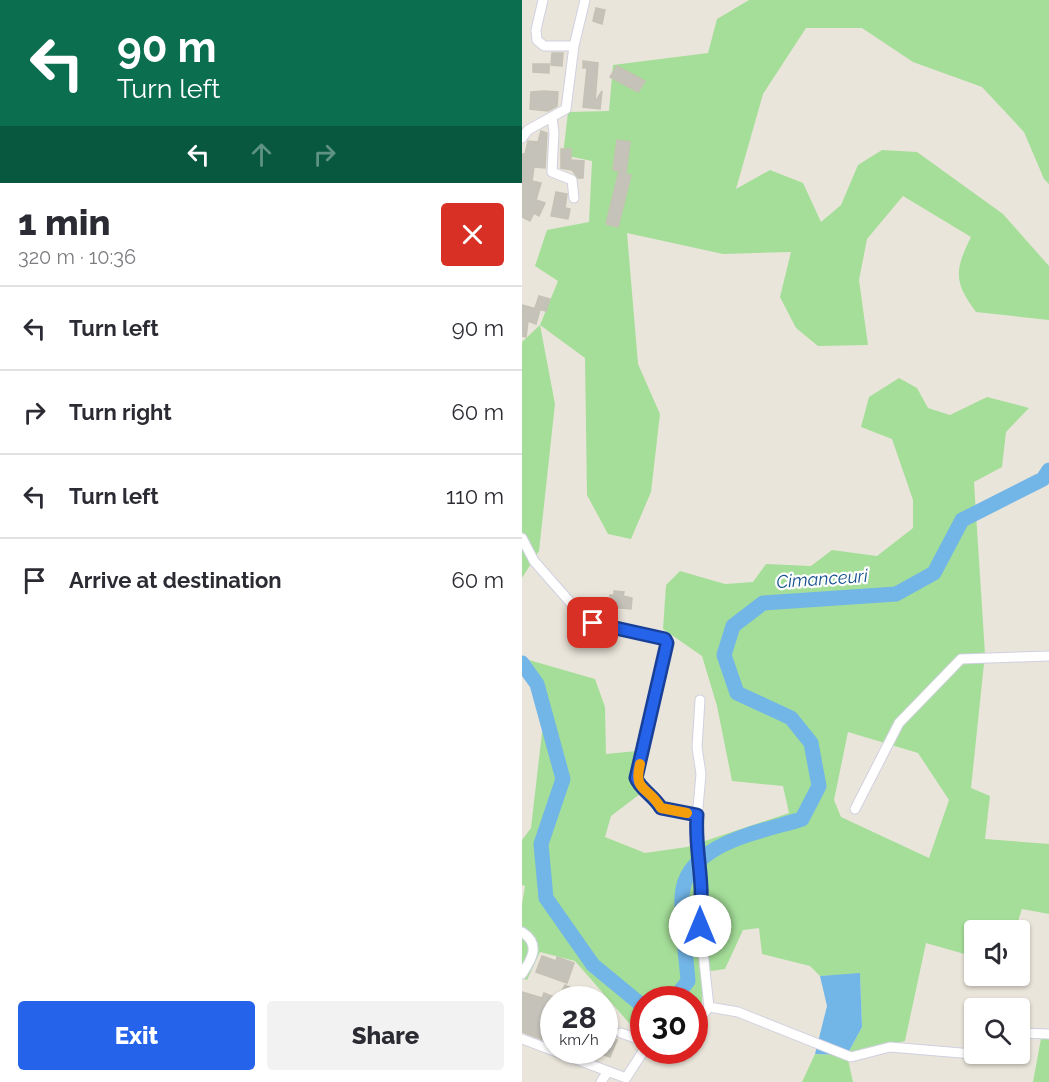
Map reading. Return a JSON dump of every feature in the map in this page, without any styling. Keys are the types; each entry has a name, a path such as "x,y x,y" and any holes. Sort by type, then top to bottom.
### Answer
{"street":[{"path":"543,0 536,30 537,40 544,46 574,46"},
{"path":"522,138 528,130 566,109 574,46 585,0"},
{"path":"552,117 552,172 572,180 574,198"},
{"path":"522,538 534,561 584,618 593,623 665,639 667,648 636,778 639,785 653,795 661,808 697,815"},
{"path":"855,810 899,723 960,659 1049,656"},
{"path":"700,700 697,747 700,774 695,841 702,890 698,906 710,1007 708,1009"},
{"path":"522,932 529,936 535,948 533,959 522,974"},
{"path":"710,1007 738,1012 850,1057 890,1047 964,1053"},
{"path":"621,1033 630,1036"},
{"path":"1030,1033 1049,1034"},
{"path":"522,1039 626,1078 635,1064"},
{"path":"601,1082 608,1071"}],"green space":[{"path":"749,0 1049,0 1049,184 1044,179 1024,132 982,87 913,62 862,28 806,28 763,94 736,189 770,170 803,183 821,222 841,205 858,165 882,150 917,152 1003,214 1049,266 1049,320 976,312 960,284 959,276 959,268 971,237 903,196 867,239 859,280 868,345 818,346 796,328 780,297 791,252 723,254 627,233 638,364 660,414 651,492 631,539 608,534 587,495 585,358 540,325 558,281 535,266 547,230 589,222 592,161 563,155 568,112 609,111 613,65 708,53 717,19"},
{"path":"540,325 555,404 539,551 522,578 522,342"},
{"path":"899,378 917,388 928,408 950,415 987,397 1029,408 1006,432 1002,467 974,482 985,654 971,788 990,796 985,839 1049,844 1049,914 1022,909 1018,920 964,920 964,954 926,943 905,1041 847,1055 862,1027 860,974 820,976 810,966 762,954 759,928 743,930 725,969 704,972 703,986 630,986 630,1024 618,1010 618,986 597,986 575,961 540,952 527,980 522,978 522,904 525,886 522,885 522,840 531,828 543,724 522,658 595,679 605,707 606,754 637,751 640,794 611,816 605,837 645,853 687,847 789,813 783,786 732,781 717,706 702,656 663,629 666,585 680,571 725,584 753,582 766,564 811,566 832,550 877,556 913,528 913,500 892,439 861,427 869,397","holes":["848,732 918,753 949,800 929,858 841,817 834,800"]},
{"path":"1042,1033 1049,1033 1049,1082 1033,1082"},
{"path":"815,1054 847,1055 853,1082 802,1082"}],"water":[{"path":"860,973 862,1027 847,1055 815,1054 827,1006 820,976"}],"building":[{"path":"596,8 605,10 602,24 593,21"},
{"path":"552,53 563,53 562,66 551,65"},
{"path":"583,61 598,63 595,102 602,91 600,109 583,107 587,68 583,68"},
{"path":"533,64 549,64 549,73 533,72"},
{"path":"617,66 645,81 638,92 610,77"},
{"path":"531,92 558,92 557,106 548,111 530,109"},
{"path":"541,131 547,133 545,168 534,167 532,181 541,183 536,200 545,203 539,216 534,213 530,221 522,217 522,154 525,154 528,141 538,142"},
{"path":"617,140 630,142 626,174 631,175 618,227 606,224 619,171 613,170"},
{"path":"561,149 571,149 571,160 584,161 583,178 578,178 572,170 561,168"},
{"path":"556,192 567,194 565,208 570,209 568,219 551,216"},
{"path":"539,296 550,299 546,311 535,308"},
{"path":"522,305 540,310 536,324 528,321 526,337 522,336"},
{"path":"614,591 624,592 623,596 632,598 631,609 609,607 610,595 614,595"},
{"path":"542,956 556,961 557,957 574,963 567,983 536,972"},
{"path":"522,992 540,997 540,1039 522,1032"}],"waterway":[{"name":"Cimanceuri","path":"684,986 688,981 682,897 686,879 696,864 710,852 728,843 802,819 819,786 811,743 791,718 737,693 724,655 733,626 763,603 896,594 934,573 962,520 1043,479 1049,470"},
{"name":"Cimanceuri","path":"522,663 537,684 563,779 541,844 546,898 593,965 630,995"}],"slow traffic":[{"path":"640,764 636,778 639,785 653,795 661,808 687,813"}],"route":[{"path":"593,623 665,639 667,643 636,778 639,785 653,795 661,808 697,815 695,841 702,890 698,906 700,926"}]}
